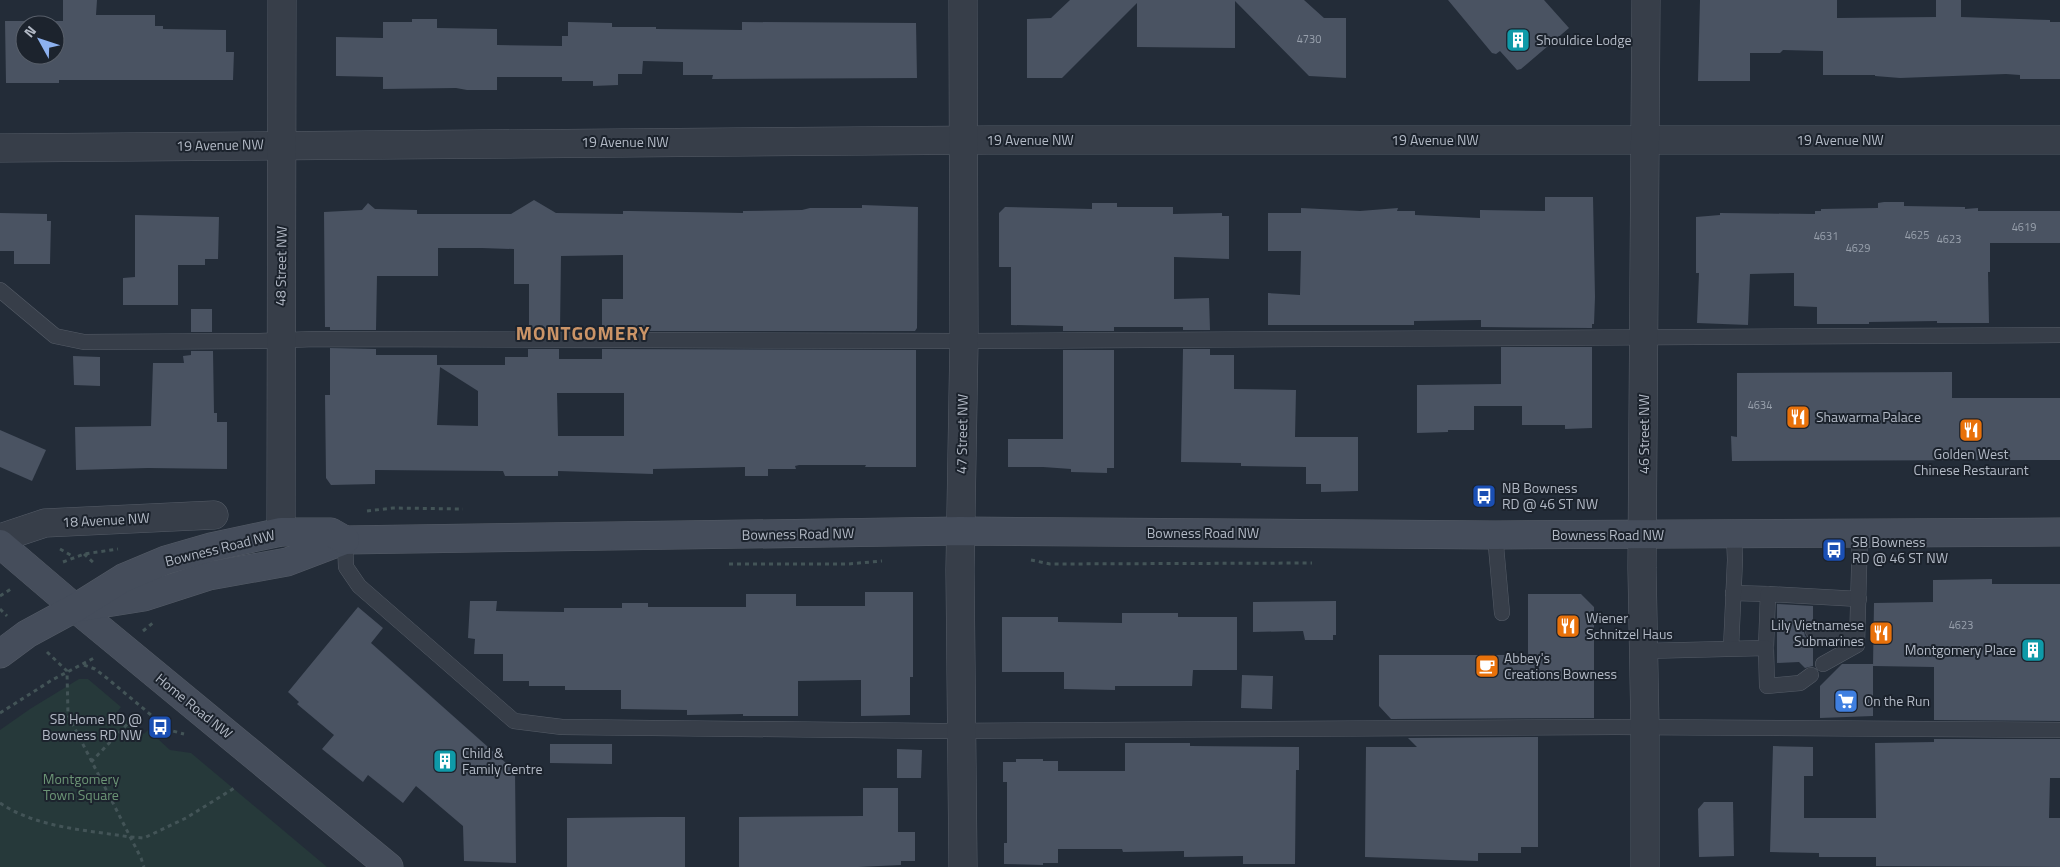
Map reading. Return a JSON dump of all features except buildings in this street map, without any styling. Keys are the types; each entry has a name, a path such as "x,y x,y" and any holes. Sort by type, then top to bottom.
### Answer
{"street":[{"name":"48 Street NW","path":"281,532 282,0"},
{"name":"47 Street NW","path":"963,0 964,341 960,531 963,867"},
{"name":"46 Street NW","path":"1645,867 1643,534 1646,0"},
{"name":"19 Avenue NW","path":"0,148 963,140 2060,140"},
{"name":"18 Avenue NW","path":"0,538 45,523 214,515"},
{"name":"Bowness Road NW","path":"75,608 144,597 209,576 287,562 345,540 960,531 1495,536 2060,532"},
{"name":"Bowness Road NW","path":"0,654 27,634 75,608 123,578 166,560 211,547 281,532 331,532 345,540"},
{"name":"Home Road NW","path":"0,544 389,867"}],"lane":[{"path":"0,290 55,336 84,342 326,339 964,341 2060,335"},
{"path":"1823,664 1857,645 1860,533"},
{"path":"1730,648 1734,534"},
{"path":"1495,536 1502,613"},
{"path":"345,540 346,567 359,586 514,721 562,727 962,731 1645,728 2060,730"},
{"path":"1733,593 1859,599"},
{"path":"1768,594 1772,632 1766,648 1767,686 1800,684 1811,675"},
{"path":"1813,631 1857,631"},
{"path":"1644,650 1766,648"}],"path":[{"path":"66,561 84,554"},
{"path":"722,564 848,564 875,563 885,560"},
{"path":"155,622 160,619"},
{"path":"0,713 67,671 83,665"},
{"path":"67,671 68,715 144,867"},
{"path":"91,762 136,715"},
{"path":"0,803 10,810 39,821 144,838 186,818 236,787"}],"green space":[{"name":"Montgomery Town Square","path":"79,679 88,679 121,707 117,712 144,734 148,730 170,750 191,753 327,867 0,867 0,730"}],"place":[{"name":"Shouldice Lodge","path":"1518,40"},
{"name":"Shawarma Palace","path":"1798,417"},
{"name":"Golden West Chinese Restaurant","path":"1971,430"},
{"name":"NB Bowness RD @ 46 ST NW","path":"1484,496"},
{"name":"SB Bowness RD @ 46 ST NW","path":"1834,550"},
{"name":"Wiener Schnitzel Haus","path":"1568,626"},
{"name":"Lily Vietnamese Submarines","path":"1881,633"},
{"name":"Montgomery Place","path":"2033,650"},
{"name":"Abbey's Creations Bowness","path":"1487,666"},
{"name":"On the Run","path":"1846,701"},
{"name":"SB Home RD @ Bowness RD NW","path":"160,727"},
{"name":"Child & Family Centre","path":"445,761"}],"district":[{"name":"MONTGOMERY","path":"583,333"}]}
